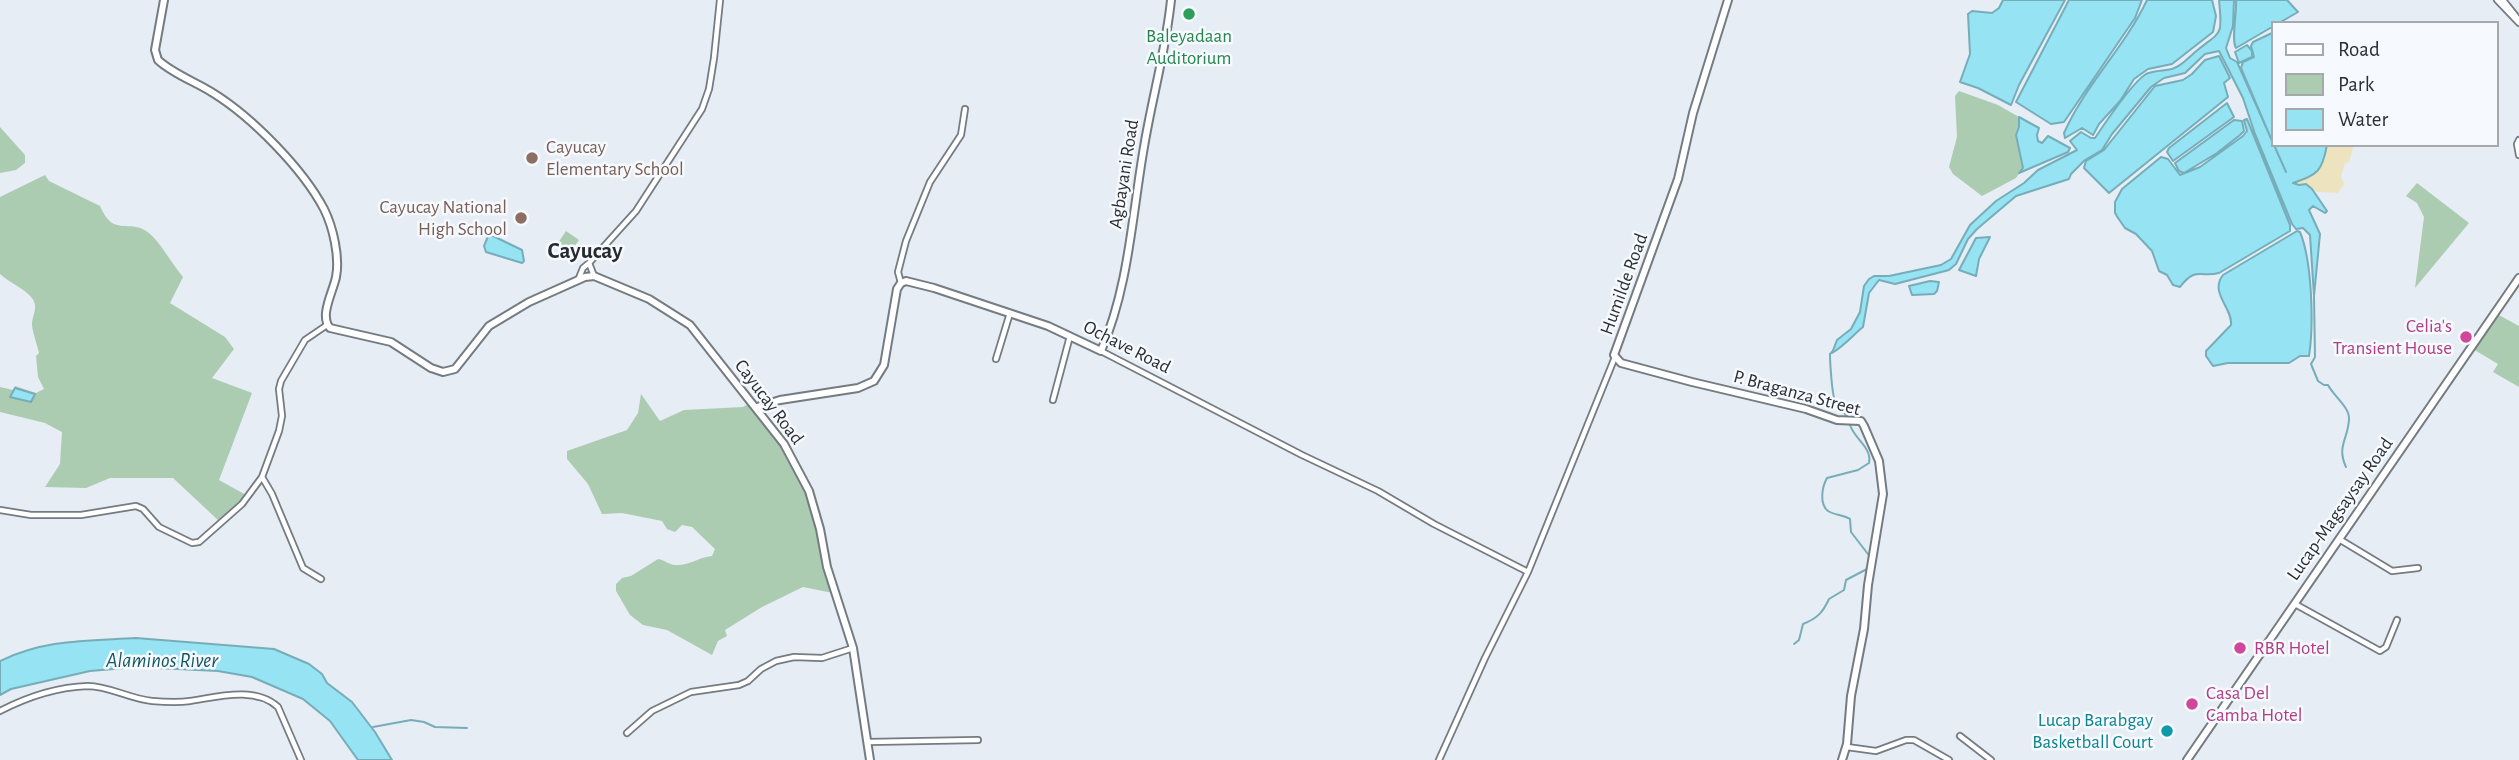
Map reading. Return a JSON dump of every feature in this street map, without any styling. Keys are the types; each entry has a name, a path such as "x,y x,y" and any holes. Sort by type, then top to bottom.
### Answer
{"street":[{"path":"164,0 155,50 158,60 246,116 283,154 325,211 336,254 337,271 326,317 327,325"},
{"path":"579,278 583,268 636,211 702,109 712,68 720,0"},
{"name":"Agbayani Road","path":"1101,351 1112,325 1125,271 1142,156 1171,0"},
{"name":"Humilde Road","path":"1439,760 1528,572 1615,357 1678,179 1693,113 1728,0"},
{"path":"2497,0 2519,22"},
{"path":"2503,0 2519,22"},
{"path":"757,407 780,400 864,387 874,382 884,365 895,294 901,283 898,272 906,241 924,193 959,140 965,109"},
{"path":"2519,140 2519,155"},
{"path":"327,325 337,331 391,342 438,372 449,372 465,359 489,326 528,302 579,278 594,276 589,263"},
{"name":"Cayucay Road","path":"594,276 649,299 690,325 784,444 808,491 820,529 827,567 853,648 870,760"},
{"name":"Lucap-Magsaysay Road","path":"2187,760 2519,278"},
{"name":"Ochave Road","path":"901,283 916,282 1070,336 1378,491 1446,531 1528,572"},
{"path":"996,359 1010,313"},
{"path":"0,510 32,515 81,515 131,506 140,507 159,527 192,544 199,542 242,504 262,477 282,416 279,389 281,381 305,340 327,325"},
{"path":"1053,400 1070,336"},
{"name":"P. Braganza Street","path":"1615,357 1621,363 1648,371 1861,421 1864,426 1878,461 1883,485 1851,696 1847,747 1842,760"},
{"path":"262,477 272,494 303,568 321,579"},
{"path":"2338,539 2392,571 2418,568"},
{"path":"2294,604 2380,651 2384,649 2397,620"},
{"path":"627,733 654,710 691,692 739,685 776,661 794,657 822,659 853,648"},
{"path":"0,711 38,695 89,686 145,700 165,702 191,701 220,695 256,697 278,707 300,760"},
{"path":"1960,736 1991,760"},
{"path":"868,743 978,740"},
{"path":"1847,747 1876,751 1906,740 1914,740 1949,760"}],"green space":[{"path":"1959,91 1998,105 2019,117 2016,135 2023,168 2016,178 1982,196 1953,174 1949,167 1957,137 1955,96"},
{"path":"0,127 25,155 25,163 16,170 0,173"},
{"path":"45,175 49,181 100,206 105,216 116,225 135,227 149,233 183,277 170,303 225,337 234,349 212,378 252,393 219,480 246,495 219,521 173,478 110,478 86,488 45,487 60,464 62,432 45,423 0,412 0,387 13,390 15,386 36,393 44,389 38,377 36,356 39,353 32,325 34,302 25,291 0,274 0,197"},
{"path":"2417,183 2469,223 2415,288 2424,217 2417,203 2406,196"},
{"path":"566,231 579,240 570,252 558,243"},
{"path":"2497,314 2519,326 2519,387 2493,372 2498,364 2473,349"},
{"path":"641,394 660,421 684,410 743,407 753,401 777,428 803,472 813,499 821,541 838,594 803,587 762,607 725,630 727,636 718,641 712,655 667,630 643,625 630,615 616,591 616,584 622,578 631,576 658,559 680,565 712,556 715,549 692,527 682,525 675,532 667,529 662,521 622,513 602,514 588,484 567,459 567,451 627,430 638,413"}],"sand":[{"path":"2326,147 2353,147 2349,162 2345,163 2341,177 2344,184 2338,193 2317,192 2306,184 2302,186 2294,182 2317,170"}],"water":[{"path":"2003,0 2065,0 2011,105 1960,82 1970,54 1968,14 1972,11 1992,13 1999,8"},
{"path":"2069,0 2142,0 2135,18 2064,122 2051,124 2016,102"},
{"path":"2147,0 2212,0 2216,16 2213,32 2172,64 2148,69 2134,79 2093,135 2082,128 2065,138 2064,133 2073,115 2128,34"},
{"path":"2219,0 2234,0 2233,26 2226,48 2230,58 2237,62 2270,136 2270,147 2275,147 2286,172 2275,147 2326,147 2318,171 2293,183 2306,184 2327,211 2325,213 2313,206 2309,210 2320,234 2314,296 2310,235 2303,228 2296,229 2292,224 2243,98 2219,51 2205,54 2185,73 2164,78 2151,87 2102,150 2085,160 2069,179 2016,196 1977,229 1968,239 1956,264 1949,270 1895,284 1879,280 1869,293 1863,327 1832,353 1837,340 1851,329 1860,312 1864,286 1869,279 1941,265 1951,259 1970,225 1996,201 2024,183 2038,170 2077,150 2070,141 2081,132 2095,138 2140,79 2149,73 2179,66 2215,36 2221,22"},
{"path":"2236,0 2287,0 2298,12 2282,21 2270,21 2270,28 2236,48"},
{"path":"2270,34 2270,136 2241,68 2243,62 2254,57 2251,46 2253,42"},
{"path":"2247,45 2252,51 2252,57 2239,63 2235,52"},
{"path":"2219,56 2230,78 2224,83 2228,97 2109,193 2084,168 2086,161 2104,150 2155,86 2183,80 2205,60"},
{"path":"2227,103 2234,117 2173,161 2167,152 2169,148"},
{"path":"2019,117 2039,128 2038,141 2042,143 2048,136 2070,148 2068,152 2019,173 2023,168 2016,135"},
{"path":"2247,119 2290,225 2290,231 2219,273 2194,275 2180,287 2173,285 2167,275 2159,271 2152,251 2136,234 2125,228 2118,218 2115,202 2122,189 2161,157 2168,159 2180,175 2200,167 2243,136 2247,131 2244,120"},
{"path":"2234,120 2242,121 2244,131 2240,135 2184,173 2179,171 2175,163"},
{"path":"2297,231 2300,232 2304,244 2309,276 2312,310 2309,356 2300,356 2289,363 2228,363 2213,366 2206,356 2206,351 2231,325 2219,288 2223,275"},
{"path":"489,234 522,250 524,261 522,263 486,252 484,246"},
{"path":"1990,237 1979,259 1976,276 1959,270 1976,238"},
{"path":"1930,281 1939,282 1934,294 1912,295 1909,286"},
{"path":"15,388 35,394 31,402 10,397"},
{"name":"Alaminos River","path":"136,638 274,649 309,664 322,674 327,683 352,702 392,760 358,760 330,721 303,699 252,677 218,671 137,667 90,671 11,689 0,695 0,661 34,649 66,642"}],"waterway":[{"path":"2314,296 2315,357 2311,364 2318,381 2328,385 2348,414 2342,453 2346,467"},
{"path":"1833,351 1830,354 1834,397 1848,419"},
{"path":"1850,425 1866,448 1869,463 1858,470 1827,478 1822,500 1828,511 1850,519 1851,532 1871,558"},
{"path":"1794,644 1799,640 1803,624 1816,617 1829,599 1844,590 1846,580 1867,569"},
{"path":"373,727 411,720 435,727 467,728"}],"place":[{"name":"Baleyadaan Auditorium","path":"1189,14"},
{"name":"Cayucay Elementary School","path":"532,158"},
{"name":"Cayucay National High School","path":"521,218"},
{"name":"Celia's Transient House","path":"2466,337"},
{"name":"RBR Hotel","path":"2240,648"},
{"name":"Casa Del Camba Hotel","path":"2192,704"},
{"name":"Lucap Barabgay Basketball Court","path":"2167,731"}],"district":[{"name":"Cayucay","path":"585,251"}]}
